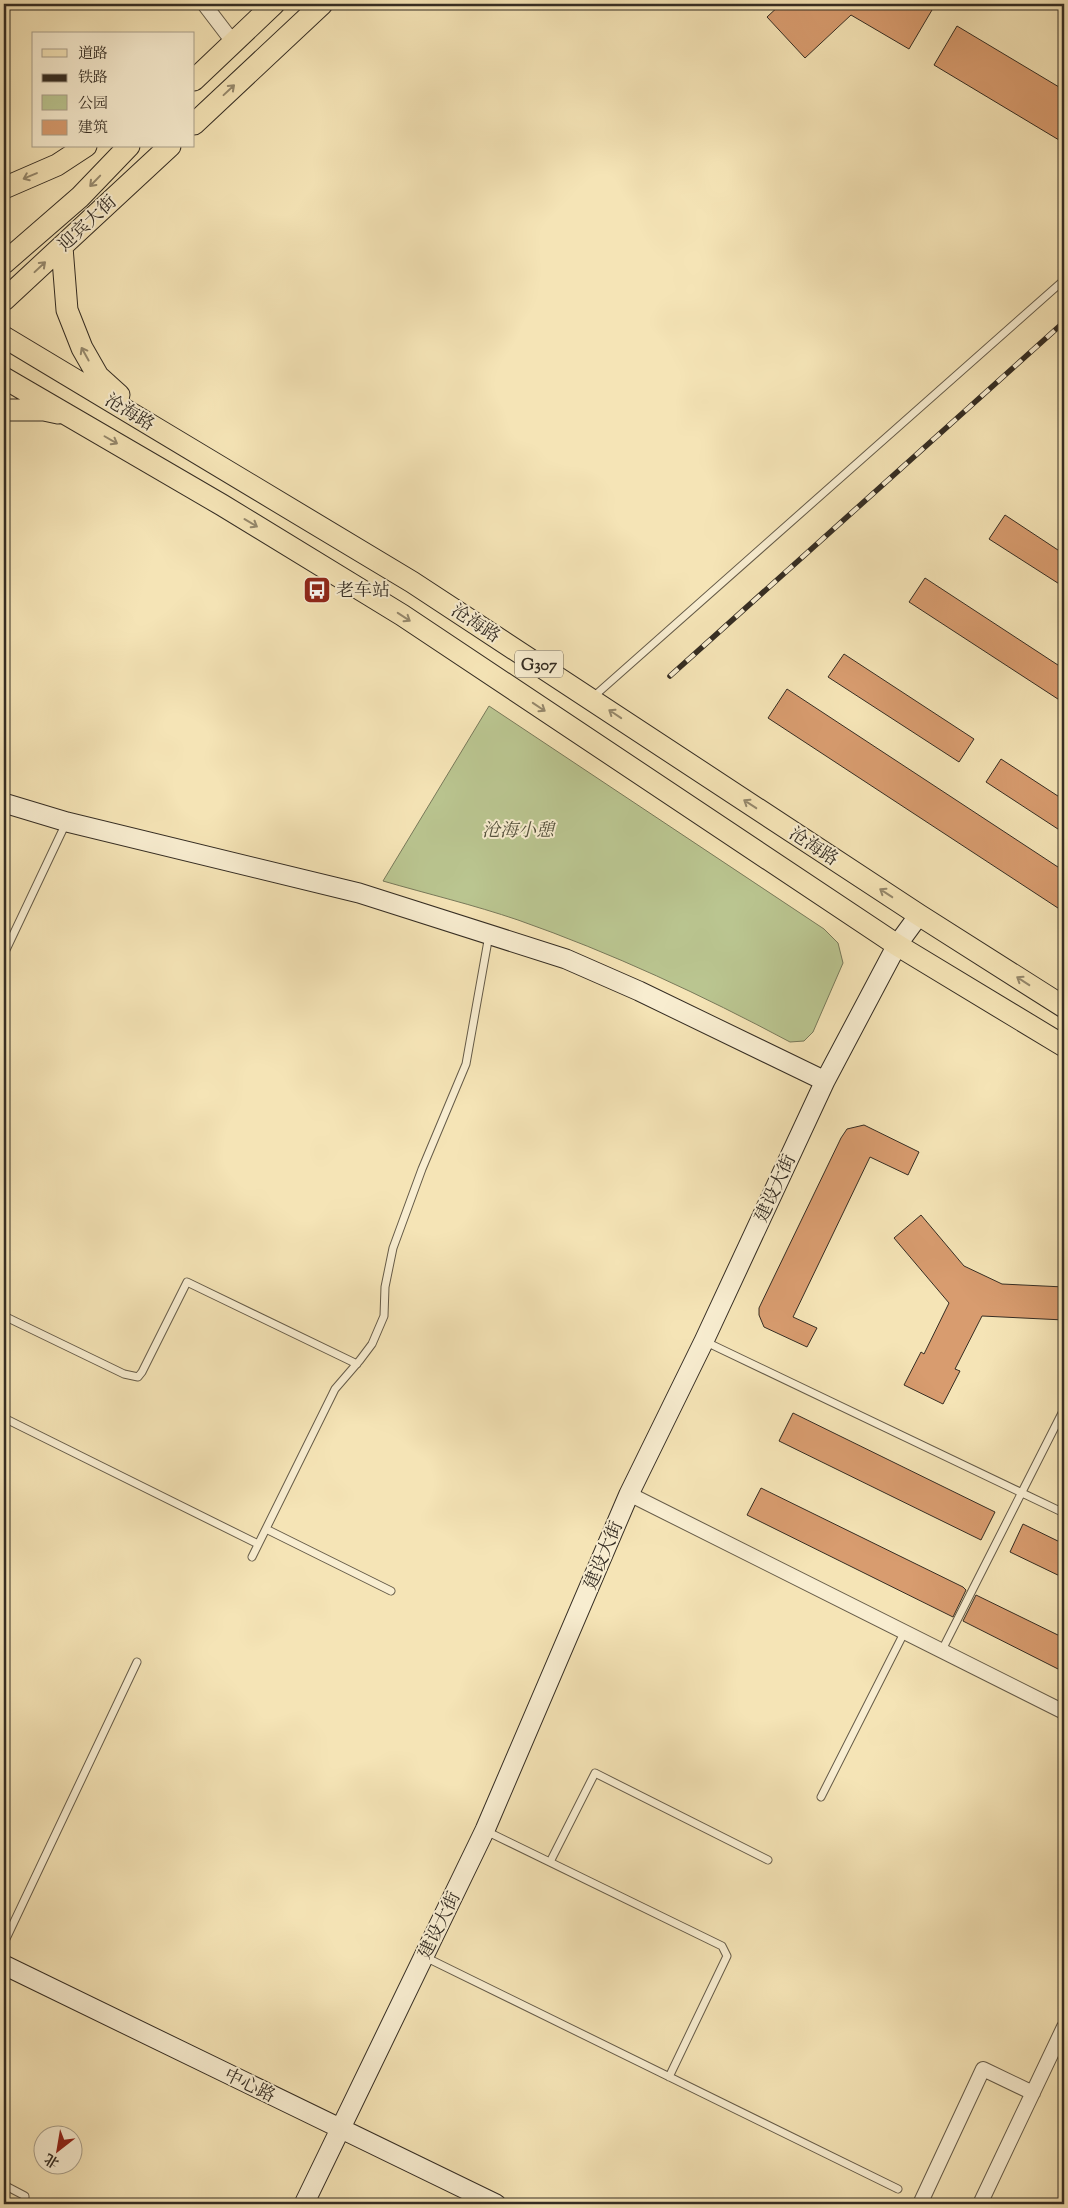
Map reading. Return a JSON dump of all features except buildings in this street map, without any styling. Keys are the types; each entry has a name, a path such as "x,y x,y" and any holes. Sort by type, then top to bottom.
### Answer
{"main road":[{"path":"195,78 274,4"},
{"path":"195,123 322,4"},
{"path":"4,188 57,165 83,148"},
{"name":"迎宾大街","path":"4,264 80,197 127,148"},
{"name":"迎宾大街","path":"4,300 168,148"},
{"path":"62,247 67,310 82,348 98,376 154,426"},
{"name":"沧海路","path":"4,337 412,582 1064,1008"},
{"name":"沧海路","path":"4,378 222,505 402,616 897,945 1064,1046"},
{"path":"4,410 44,410 69,415"}],"street":[{"path":"204,4 233,42"},
{"path":"4,803 67,822 359,892 566,959 630,987 824,1081"},
{"name":"建设大街","path":"304,2204 485,1830 629,1494 704,1341 824,1081 897,945 919,915"},
{"path":"629,1494 1064,1712"},
{"name":"中心路","path":"4,1965 496,2204"},
{"path":"980,2204 1064,2027"},
{"path":"920,2204 983,2069 1033,2093"}],"lane":[{"path":"592,699 1064,280"},
{"path":"4,954 67,822"},
{"path":"252,1557 335,1389 372,1344 384,1316 385,1287 393,1248 422,1169 466,1064 489,933"},
{"path":"4,1316 124,1374 138,1377 187,1282 357,1364"},
{"path":"704,1341 1064,1514"},
{"path":"942,1650 1064,1409"},
{"path":"4,1418 258,1544"},
{"path":"266,1528 391,1592"},
{"path":"821,1797 905,1631"},
{"path":"4,1943 137,1662"},
{"path":"550,1862 595,1773 768,1860"},
{"path":"485,1830 722,1946 727,1956 669,2076"},
{"path":"424,1956 898,2189"},
{"path":"4,2185 25,2196 25,2204"}],"green space":[{"name":"沧海小憩","path":"489,706 824,929 838,943 843,963 813,1032 804,1041 790,1042 724,1008 588,946 485,909 383,881"}],"railway":[{"path":"670,676 1064,322"}],"place":[{"name":"老车站","path":"317,590"}]}
